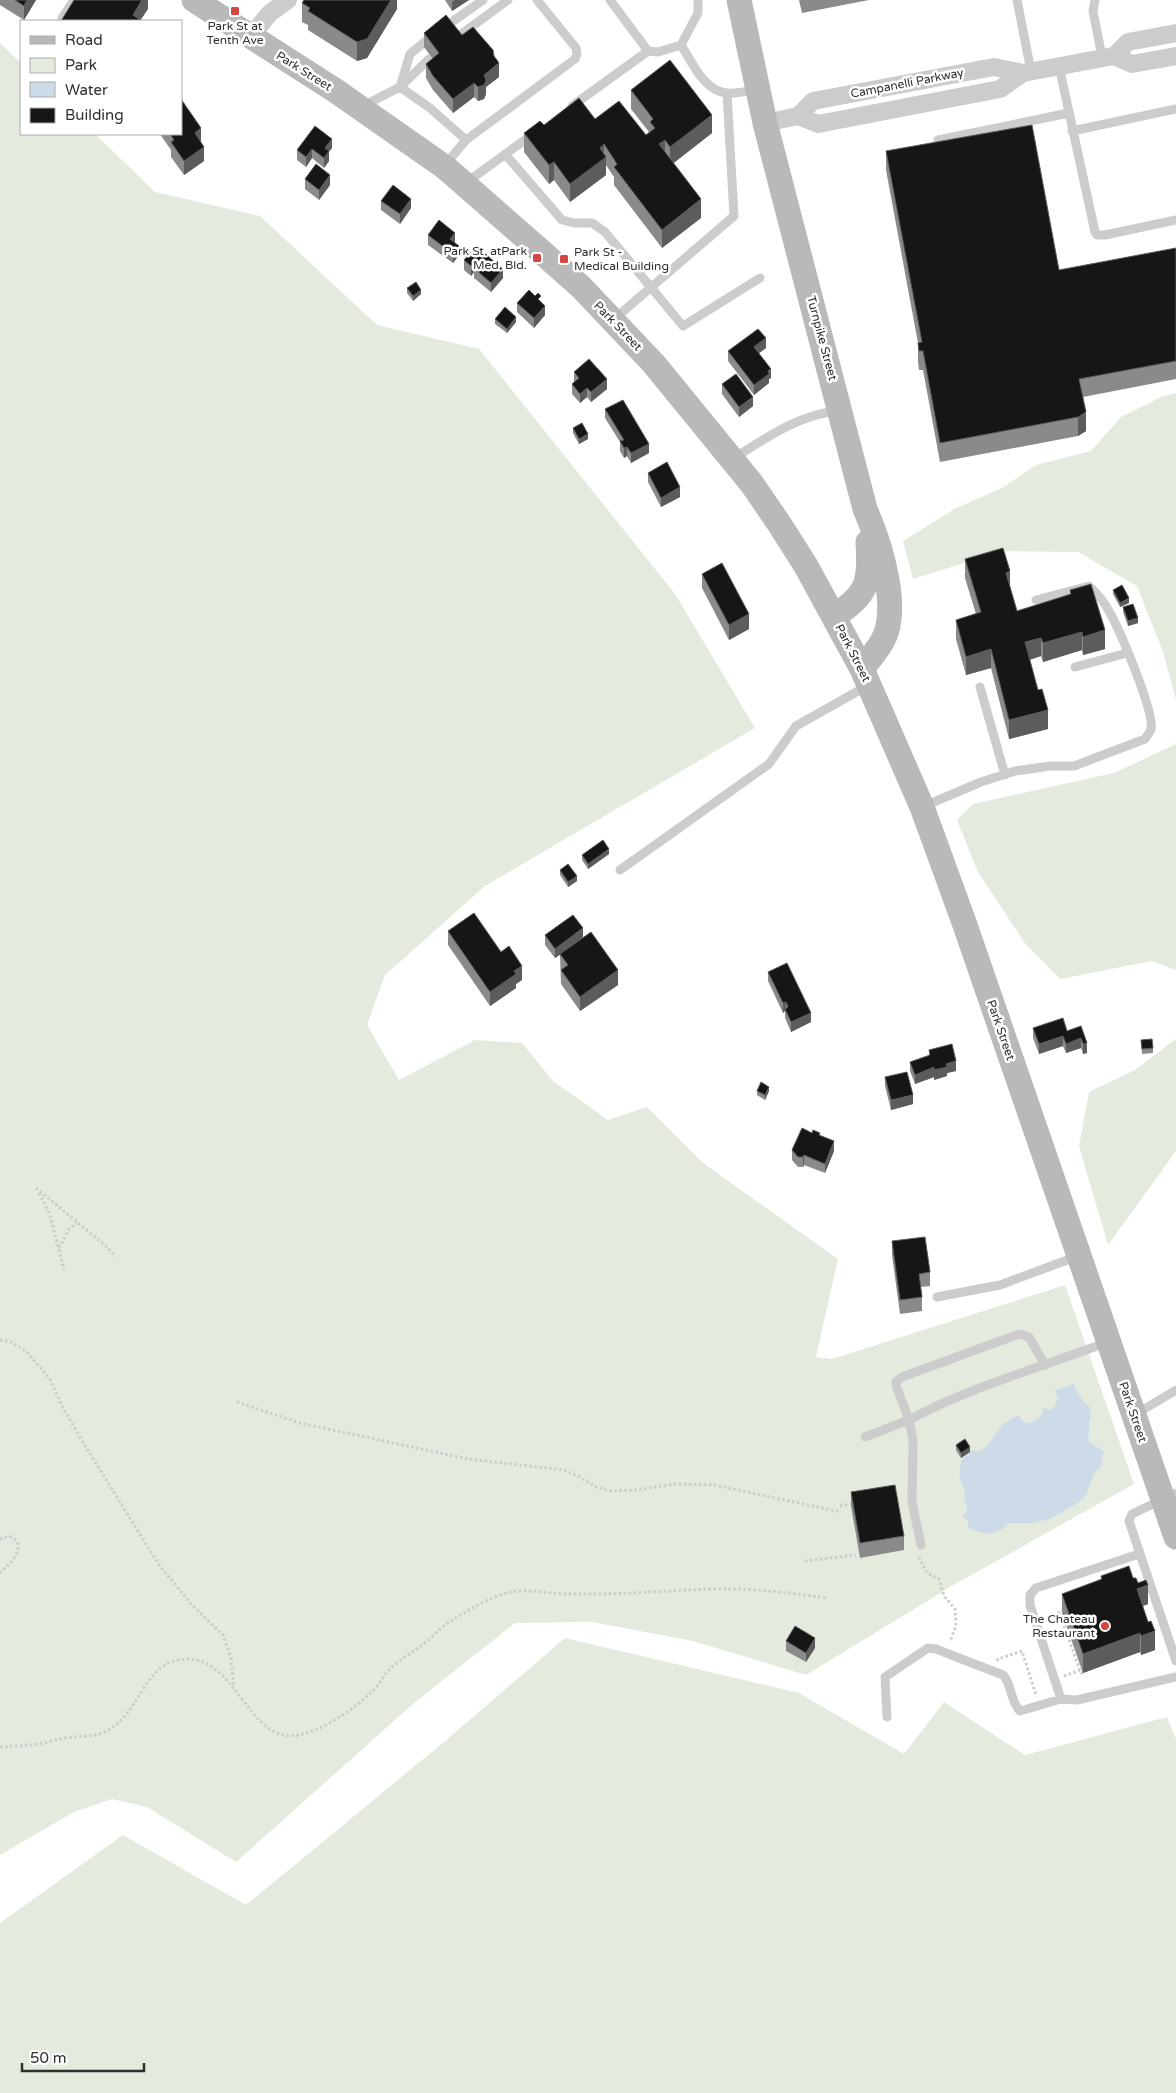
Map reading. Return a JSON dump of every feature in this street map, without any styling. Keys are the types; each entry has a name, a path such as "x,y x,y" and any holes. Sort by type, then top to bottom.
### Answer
{"main road":[{"name":"Park Street","path":"194,0 360,107 444,166 544,254 613,320 654,364 732,460 780,525 806,566 866,677 922,807 966,925 1110,1341 1134,1416 1170,1496 1176,1537"},
{"name":"Turnpike Street","path":"739,0 765,123 841,410 865,510 884,566 890,611 888,628 866,677"},
{"path":"834,616 852,605 862,594 867,582 869,567 865,510"}],"street":[{"path":"250,37 270,13 288,0"},
{"name":"Campanelli Parkway","path":"765,123 798,116 818,124 1000,89 1027,72 1108,57 1128,42 1176,32"},
{"name":"Campanelli Parkway","path":"1108,57 1132,64 1176,56"}],"lane":[{"path":"62,18 74,0"},
{"path":"400,87 407,60 413,50 483,0"},
{"path":"456,38 508,0"},
{"path":"444,166 466,140 575,59 577,54 576,48 536,0"},
{"path":"610,0 648,51"},
{"path":"561,114 648,51 658,52 681,45 698,13 698,0"},
{"path":"1017,0 1027,72"},
{"path":"1095,0 1093,11 1108,57"},
{"path":"681,45 704,81 714,90 727,93 758,89"},
{"path":"360,107 400,87 429,59"},
{"path":"1059,66 1093,228 1097,235 1176,220"},
{"path":"400,87 430,108 466,140"},
{"path":"613,320 734,216 727,93"},
{"path":"1072,131 1176,109"},
{"path":"938,140 1069,113"},
{"path":"465,184 545,126"},
{"path":"505,154 562,220 592,224 605,232 683,326 760,278"},
{"path":"732,460 785,425 841,410"},
{"path":"922,807 981,782 1050,766 1074,766 1145,739 1151,728 1149,712 1127,653 1110,614 1099,595 1089,586 1036,600"},
{"path":"1075,667 1127,653"},
{"path":"620,870 769,764 796,726 866,677"},
{"path":"980,687 1005,775"},
{"path":"937,1297 1000,1285 1080,1256"},
{"path":"919,1549 912,1502 913,1440 909,1420 896,1390 896,1382 902,1377 1019,1334 1029,1337 1045,1365"},
{"path":"865,1437 909,1420 940,1403 1110,1341"},
{"path":"1134,1416 1176,1390"},
{"path":"1170,1496 1132,1514 1129,1524 1176,1662"},
{"path":"1059,1694 1030,1606 1032,1591 1036,1588 1138,1554"},
{"path":"887,1717 885,1677 928,1648 936,1649 1005,1676 1016,1706 1020,1711 1059,1694 1076,1700 1176,1676"}],"path":[{"path":"64,1270 50,1215 36,1188 106,1246 116,1257"},
{"path":"58,1249 69,1229 77,1223"},
{"path":"0,1340 11,1342 26,1351 50,1378 63,1408 159,1565 192,1605 223,1635 231,1658 234,1688"},
{"path":"237,1402 300,1423 468,1459 564,1470 596,1487 610,1491 636,1490 675,1484 714,1485 842,1512"},
{"path":"840,1506 858,1503"},
{"path":"0,1539 8,1536 12,1537 17,1543 18,1548 12,1562 0,1573"},
{"path":"919,1549 927,1573 939,1578 944,1596 954,1609 956,1626 948,1646"},
{"path":"805,1561 856,1555"},
{"path":"0,1747 36,1744 66,1738 83,1738 110,1730 129,1712 158,1671 167,1663 179,1660 191,1660 215,1668 270,1730 285,1737 312,1731 344,1714 376,1688 387,1672 396,1664 448,1624 490,1599 508,1593 525,1591 611,1594 736,1589 827,1598"},
{"path":"1068,1609 1059,1612 1081,1673 1089,1670"},
{"path":"996,1664 998,1658 1022,1652 1037,1697 1059,1694 1065,1687 1061,1677 1080,1670"}],"green space":[{"path":"0,43 20,62 20,135 96,135 155,192 260,216 377,325 479,349 675,594 755,728 485,886 385,975 367,1025 399,1080 475,1040 522,1043 553,1081 608,1120 647,1107 703,1163 838,1259 816,1357 832,1359 1065,1285 1134,1484 957,1583 806,1675 693,1641 592,1622 515,1623 414,1703 236,1862 147,1807 112,1799 74,1812 0,1855"},
{"path":"1176,393 1176,700 1163,652 1137,586 1078,552 1002,551 913,579 903,541 956,508 1002,488 1036,465 1091,451 1121,417 1161,397"},
{"path":"1176,744 1176,970 1152,961 1060,979 1024,942 978,872 957,820 973,804 1114,773"},
{"path":"1176,1039 1176,1151 1108,1245 1079,1146 1089,1092 1135,1070"},
{"path":"565,1638 799,1693 904,1754 944,1702 1025,1755 1167,1717 1176,1739 1176,2093 0,2093 0,1923 123,1835 246,1905 444,1742"}],"water":[{"path":"1073,1384 1083,1401 1090,1407 1089,1442 1104,1451 1100,1468 1095,1472 1087,1494 1078,1503 1050,1519 1033,1523 1009,1523 1001,1530 987,1534 969,1529 967,1520 962,1517 967,1510 964,1496 965,1489 961,1483 960,1475 962,1459 971,1450 979,1451 985,1448 1003,1424 1018,1415 1025,1423 1036,1420 1042,1415 1043,1408 1050,1410 1056,1404 1058,1396 1054,1391"}],"building":[{"path":"15,0 27,0 24,6"},
{"path":"74,0 142,0 133,15 140,20 62,20"},
{"path":"304,0 391,0 367,39 357,42 308,11 310,8 302,3"},
{"path":"446,15 462,35 473,27 493,50 494,56 499,63 484,75 486,80 484,85 478,87 474,83 453,99 433,76 426,64 439,53 424,33"},
{"path":"670,60 712,115 670,147 665,140 659,144 701,199 662,230 614,167 617,164 604,144 600,148 606,157 570,184 554,162 549,165 524,133 540,121 544,125 579,98 595,119 619,101 646,135 655,128 650,122 653,119 631,90"},
{"path":"182,100 201,128 195,133 204,147 184,161 171,142 174,140 171,135 182,135"},
{"path":"1032,125 1059,270 1176,248 1176,361 1079,379 1086,412 1078,417 940,443 923,351 919,351 918,343 922,342 886,151"},
{"path":"315,126 332,139 325,148 329,151 324,158 312,149 306,157 297,150"},
{"path":"316,164 330,175 319,190 305,179"},
{"path":"393,185 411,199 400,214 381,201"},
{"path":"439,220 455,233 450,239 459,246 453,254 428,235"},
{"path":"476,246 503,269 491,283 474,268 477,265 474,263 471,266 464,260"},
{"path":"416,282 421,290 413,296 407,288"},
{"path":"529,290 535,296 538,293 541,296 538,299 545,306 534,318 517,303"},
{"path":"505,307 516,317 507,329 495,319"},
{"path":"758,329 766,338 754,347 771,369 768,371 769,374 754,385 728,351"},
{"path":"589,359 607,379 591,392 587,388 580,394 572,384 579,378 574,372"},
{"path":"736,374 753,397 739,407 722,384"},
{"path":"623,400 649,444 631,453 627,447 624,448 620,441 624,440 605,409"},
{"path":"582,423 588,434 579,439 573,428"},
{"path":"667,462 680,487 661,498 648,473"},
{"path":"1003,548 1010,571 1006,573 1017,611 1071,594 1070,590 1091,584 1105,630 1083,637 1082,632 1043,643 1041,638 1025,642 1038,690 1042,689 1048,710 1009,720 991,649 966,657 956,620 981,612 965,559"},
{"path":"722,563 749,614 729,625 702,574"},
{"path":"1122,585 1129,598 1120,603 1113,590"},
{"path":"1133,604 1138,618 1128,621 1123,607"},
{"path":"603,840 609,849 588,864 582,855"},
{"path":"568,864 577,876 568,882 560,870"},
{"path":"474,913 501,952 509,946 522,966 514,971 516,974 490,992 448,931"},
{"path":"573,915 583,928 555,949 545,935"},
{"path":"591,932 618,970 580,997 561,970 568,965 560,954"},
{"path":"787,963 811,1013 791,1022 785,1009 788,1007 786,1002 783,1003 768,972"},
{"path":"1063,1018 1067,1031 1081,1026 1087,1043 1083,1044 1081,1038 1066,1044 1063,1036 1039,1044 1033,1028"},
{"path":"1152,1039 1153,1048 1142,1049 1141,1040"},
{"path":"952,1044 956,1061 946,1064 947,1067 934,1070 934,1067 915,1075 910,1062 930,1055 929,1050"},
{"path":"907,1072 913,1095 891,1100 885,1077"},
{"path":"761,1082 769,1087 765,1095 757,1091"},
{"path":"802,1128 812,1133 813,1130 820,1133 819,1135 834,1141 825,1164 804,1155 803,1157 798,1157 792,1150"},
{"path":"925,1237 930,1272 919,1274 922,1297 900,1300 892,1241"},
{"path":"965,1439 970,1447 961,1453 956,1445"},
{"path":"895,1485 904,1536 860,1543 851,1492"},
{"name":"The Chateau Restaurant","path":"1129,1566 1133,1578 1136,1578 1138,1583 1146,1580 1148,1585 1137,1589 1148,1622 1151,1621 1155,1631 1141,1636 1140,1633 1083,1654 1062,1594 1102,1579 1101,1576"},
{"path":"795,1626 815,1638 806,1653 786,1641"}],"place":[{"name":"Park St at Tenth Ave","path":"235,11"},
{"name":"Park St. atPark Med. Bld.","path":"537,258"},
{"name":"Park St - Medical Building","path":"564,259"},
{"name":"The Chateau Restaurant","path":"1105,1626"}]}
